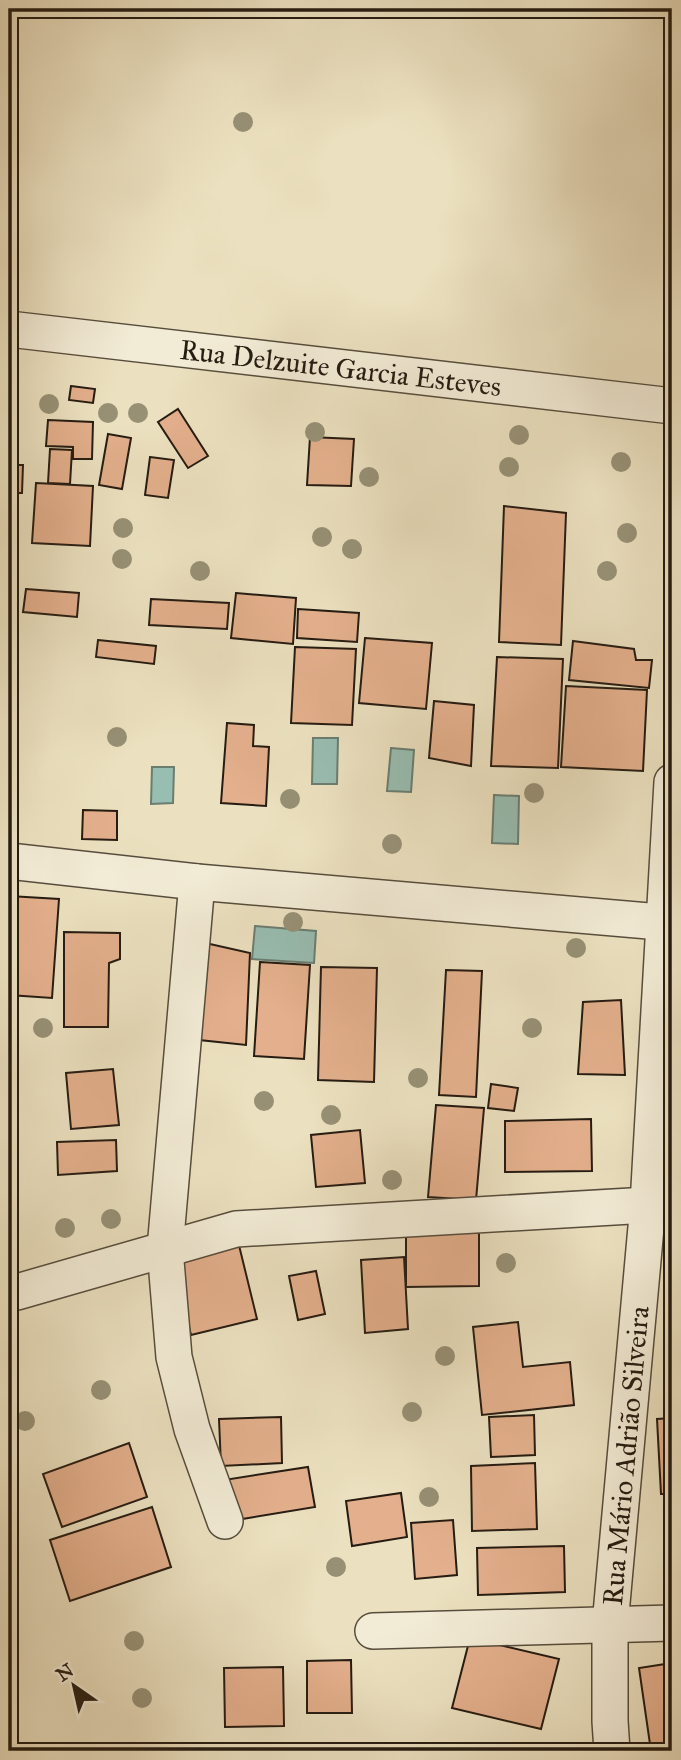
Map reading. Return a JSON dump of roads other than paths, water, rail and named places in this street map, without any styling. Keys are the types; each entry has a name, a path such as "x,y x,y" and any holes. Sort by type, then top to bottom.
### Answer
{"street":[{"name":"Rua Delzuite Garcia Esteves","path":"9,329 672,406"},
{"name":"Rua Mário Adrião Silveira","path":"612,1751 610,1625 649,1205 668,923 672,782"},
{"path":"9,861 197,882 668,923"},
{"path":"197,882 165,1249 174,1357 192,1429 225,1521"},
{"path":"17,1292 236,1229 649,1205"},
{"path":"373,1631 672,1623"}],"water":[{"path":"313,738 338,738 337,784 312,784"},
{"path":"391,748 414,750 411,792 387,791"},
{"path":"152,767 174,767 173,803 151,804"},
{"path":"494,795 519,796 518,844 492,843"},
{"path":"255,926 316,931 314,963 252,959"}]}
